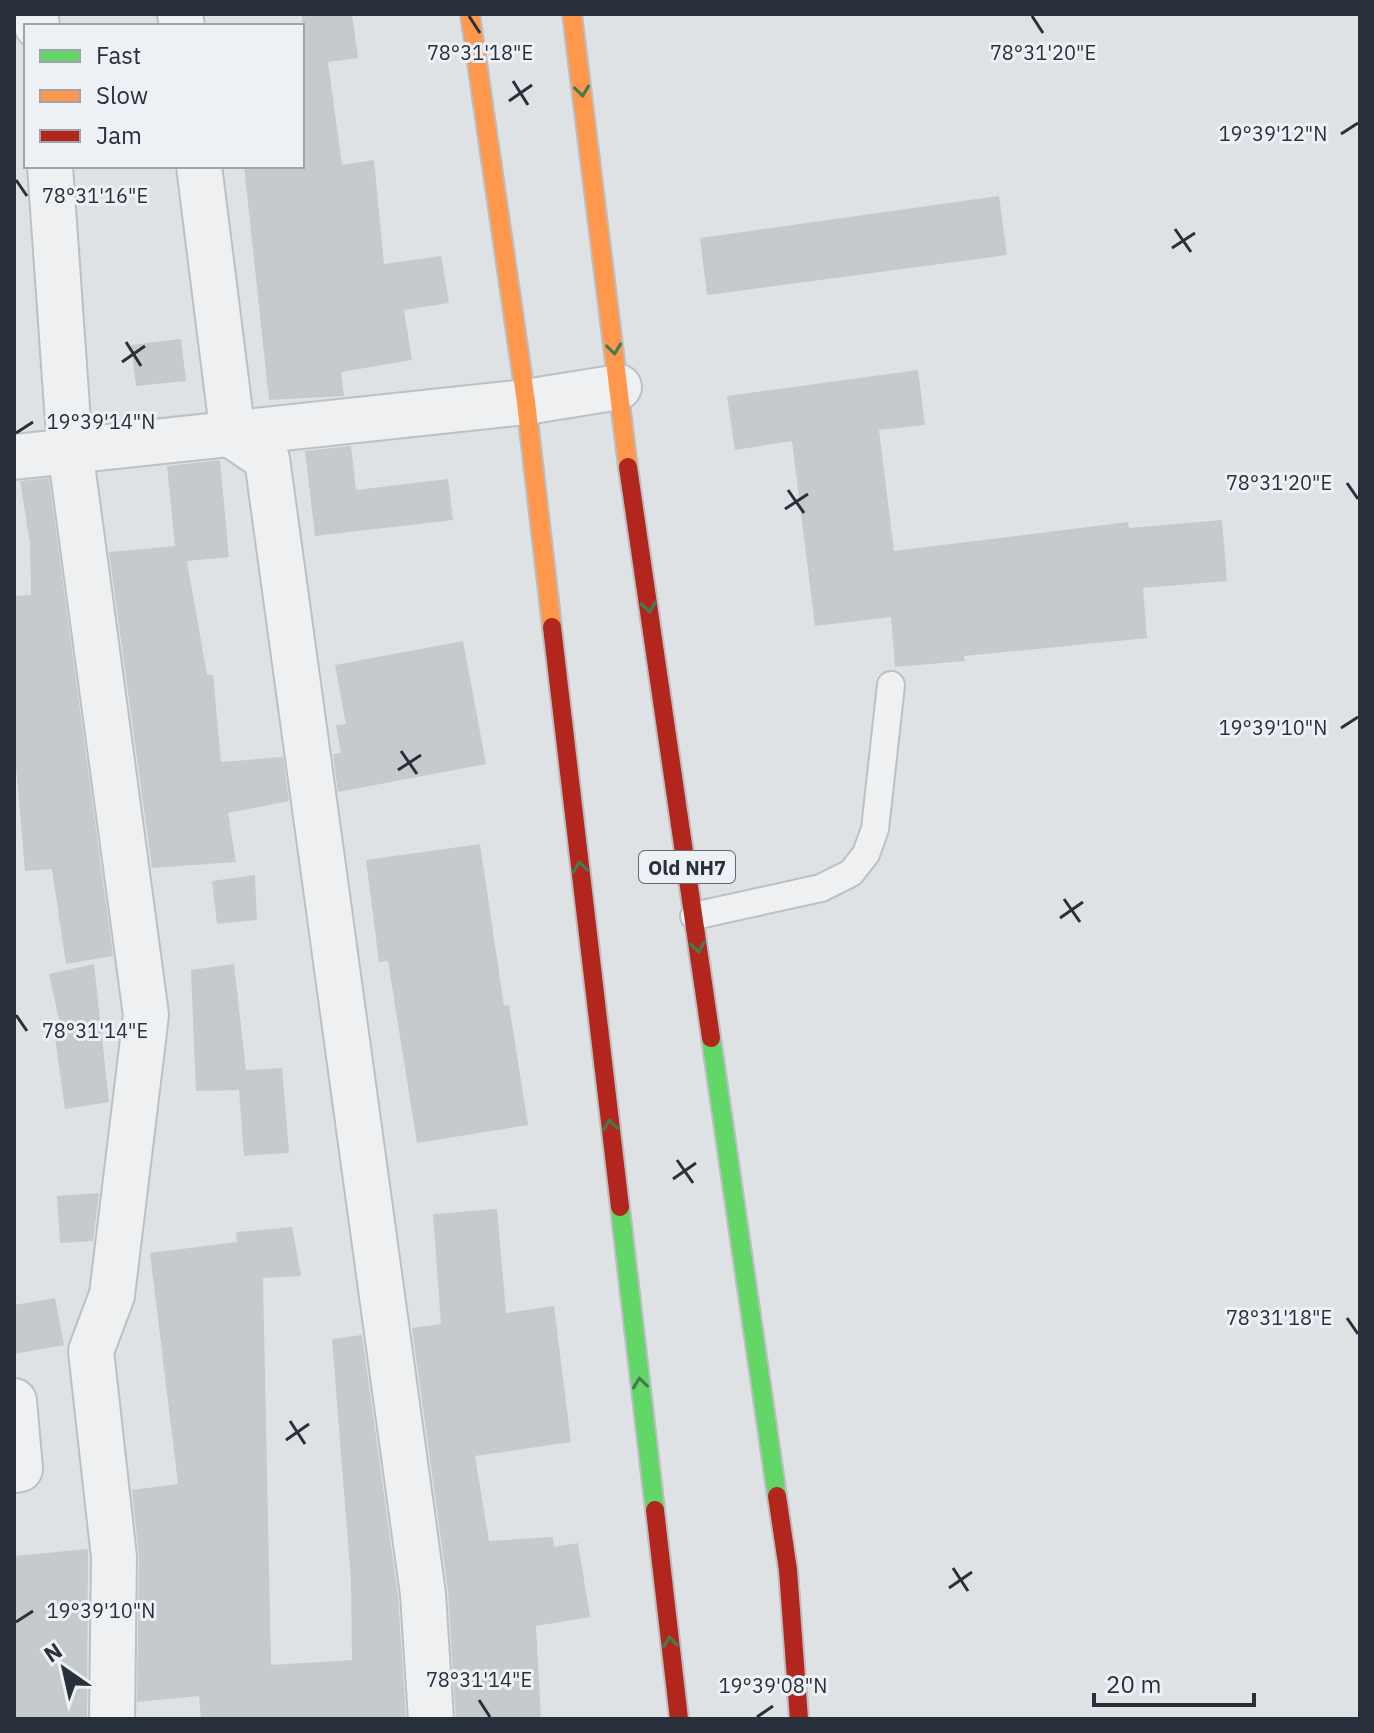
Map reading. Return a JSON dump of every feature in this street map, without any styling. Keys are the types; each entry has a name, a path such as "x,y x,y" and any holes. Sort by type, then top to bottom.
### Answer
{"main road":[{"path":"470,14 526,402 679,1719"},
{"name":"Old NH7","path":"572,14 619,387 788,1570 799,1719"}],"street":[{"path":"50,168 70,450 146,1015 112,1295 91,1351 114,1557 112,1719"},
{"path":"199,168 233,436 267,459 423,1594 431,1719"},
{"path":"14,457 233,436 526,402 619,387"},
{"path":"14,1401 20,1469 14,1470"}],"lane":[{"path":"694,916 821,888 851,873 866,854 875,829 891,685"}],"building":[{"path":"302,14 352,14 358,58 328,62 342,165 374,160 384,264 441,256 449,303 404,310 412,360 341,372 344,396 269,400 244,168 304,168"},
{"path":"999,196 1007,255 707,295 700,238"},
{"path":"181,339 186,381 136,386 131,345"},
{"path":"918,370 925,425 879,430 894,551 1128,522 1129,528 1222,520 1227,581 1143,588 1147,638 964,656 965,661 895,667 891,617 815,626 792,441 735,450 727,396"},
{"path":"351,446 356,490 448,479 453,520 315,536 305,451"},
{"path":"220,460 229,557 187,561 207,675 213,675 221,762 283,757 289,801 228,813 236,862 152,868 109,552 175,546 167,466"},
{"path":"49,478 113,956 66,964 52,869 25,871 14,743 14,596 31,595 30,543 20,481"},
{"path":"463,641 486,764 338,792 333,754 341,753 336,725 346,724 335,665"},
{"path":"480,844 504,1006 509,1005 528,1125 417,1143 388,961 379,962 366,860"},
{"path":"255,875 257,920 217,924 212,881"},
{"path":"94,964 109,1102 65,1109 54,1030 61,1029 49,974"},
{"path":"234,964 246,1070 282,1068 289,1153 244,1156 239,1090 196,1091 191,970"},
{"path":"99,1193 93,1241 60,1243 57,1196"},
{"path":"497,1209 506,1313 554,1306 571,1442 475,1456 489,1541 553,1537 554,1547 578,1543 590,1617 536,1626 541,1719 456,1719 448,1591 412,1328 441,1324 433,1214"},
{"path":"292,1227 301,1276 263,1278 271,1665 352,1660 351,1581 332,1339 362,1335 398,1596 406,1719 201,1719 199,1696 137,1702 139,1557 132,1490 178,1484 150,1253 237,1242 236,1232"},
{"path":"55,1298 64,1345 14,1354 14,1305"},
{"path":"88,1549 87,1719 14,1719 14,1556"}],"traffic: fast":[{"path":"711,1038 777,1496"},
{"path":"620,1207 655,1510"}],"traffic: slow":[{"path":"470,14 526,402 552,627"},
{"path":"572,14 628,467"}],"traffic: jam":[{"path":"628,467 711,1038"},
{"path":"552,627 620,1207"},
{"path":"777,1496 788,1570 799,1719"},
{"path":"655,1510 679,1719"}]}
